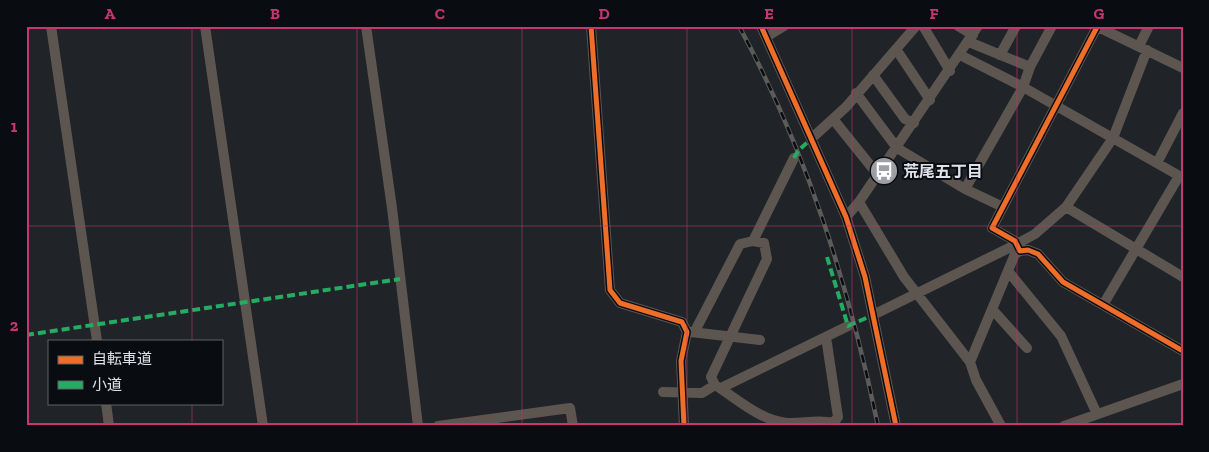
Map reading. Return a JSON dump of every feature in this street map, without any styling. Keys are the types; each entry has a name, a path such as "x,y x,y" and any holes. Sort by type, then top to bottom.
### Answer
{"street":[{"path":"51,26 97,340"},
{"path":"205,26 263,426"},
{"path":"366,26 392,208 418,426"},
{"path":"592,26 610,290 620,303 682,322 691,332 760,340"},
{"path":"762,26 846,217 873,315 896,426"},
{"path":"766,37 784,26"},
{"path":"812,138 832,119 916,26"},
{"path":"923,26 950,71"},
{"path":"958,26 973,34 1000,54 1030,67"},
{"path":"1000,54 1016,26"},
{"path":"965,189 1023,87 1030,67 1052,26"},
{"path":"873,315 1018,247 1066,207 1113,138 1149,26"},
{"path":"1183,68 1099,27 992,228 1018,247 1038,254 1062,282 1183,351"},
{"path":"846,217 859,202 897,148 973,34"},
{"path":"896,49 930,100"},
{"path":"960,55 1023,87 1181,177 1103,305"},
{"path":"873,74 905,119 914,123"},
{"path":"856,93 897,148 965,189 1003,207"},
{"path":"1156,163 1180,126 1183,113"},
{"path":"832,119 878,175"},
{"path":"753,241 794,158"},
{"path":"859,202 904,276 970,362 976,380 1001,426"},
{"path":"1066,207 1183,277"},
{"path":"684,426 681,361 691,332 740,244 753,241 764,243 767,259 711,377 718,386 766,418 787,423 820,420 834,424 838,417 826,337"},
{"path":"970,362 1018,247"},
{"path":"1008,271 1061,336 1097,414"},
{"path":"992,309 1027,348"},
{"path":"663,392 702,393 848,326"},
{"path":"1064,426 1183,384"},
{"path":"106,404 109,426"},
{"path":"438,426 570,408 572,426"}],"railway":[{"path":"739,26 785,122 823,221 854,322 878,426"}],"marked path":[{"path":"794,158 798,151 812,138"},
{"path":"827,257 848,326 873,315"},
{"path":"26,335 400,279"}],"cycle path":[{"path":"591,26 610,290 620,303 682,322 687,332 681,361 684,426"},
{"path":"761,26 846,217 865,277 896,426"},
{"path":"1097,27 992,228 1015,241 1020,251 1028,250 1038,254 1063,282 1183,351"}],"place":[{"name":"荒尾五丁目","path":"884,171"}]}
